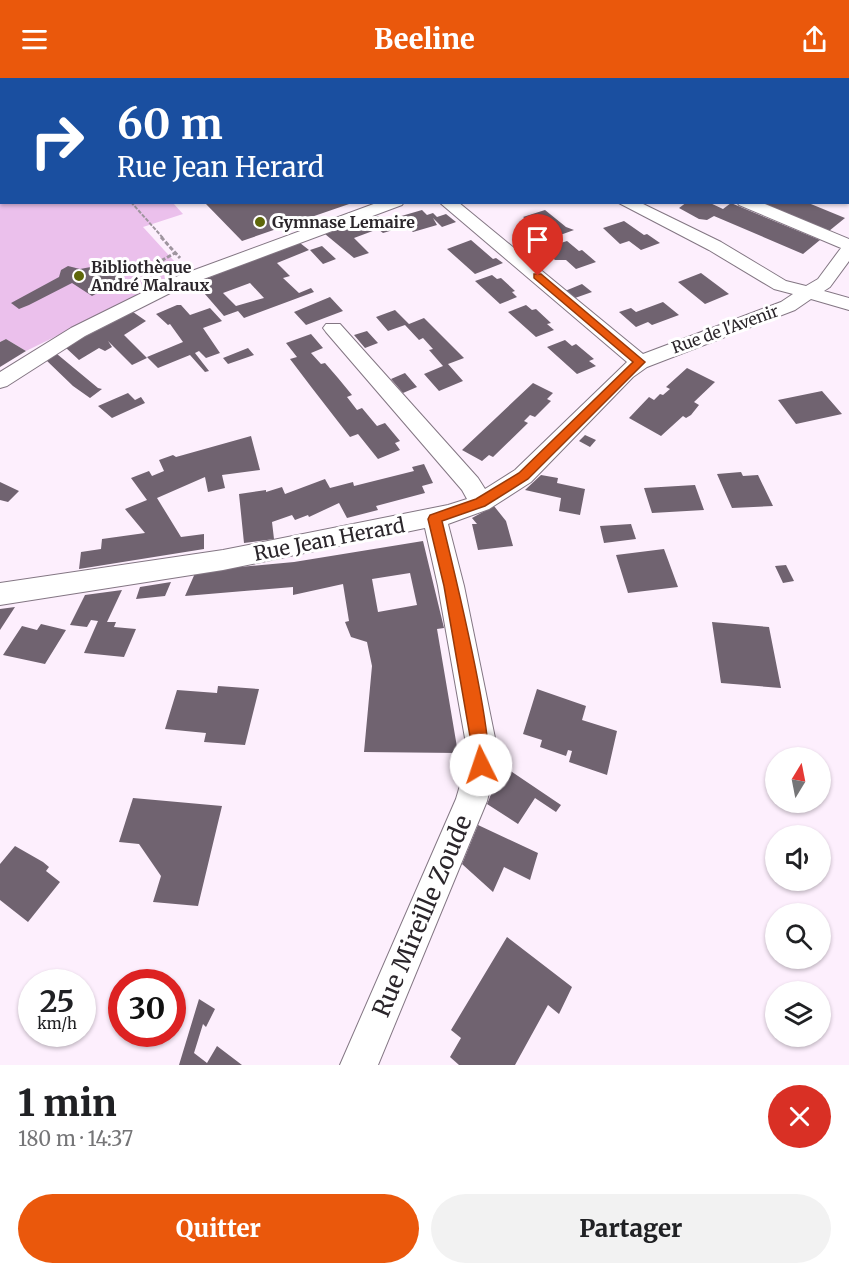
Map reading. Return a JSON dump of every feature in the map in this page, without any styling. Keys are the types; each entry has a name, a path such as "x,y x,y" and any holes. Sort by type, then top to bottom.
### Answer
{"street":[{"path":"0,381 78,332 136,301 194,276 391,204"},
{"path":"449,204 640,362"},
{"path":"629,204 715,246 780,285 849,304"},
{"path":"750,204 849,247"},
{"name":"Rue de l'Avenir","path":"640,362 664,351 770,315 808,294 828,279 849,247"},
{"path":"333,328 470,484 481,502"},
{"name":"Rue Jean Herard","path":"0,594 223,560 435,519 481,502 523,476 626,372 640,362"},
{"name":"Rue Mireille Zoude","path":"359,1065 471,801 481,765 478,727 451,586 435,519"}],"path":[{"path":"133,204 194,276"}],"shaded area":[{"path":"0,204 174,204 183,214 143,227 185,273 26,351 6,339 0,342"}],"building":[{"name":"Gymnase Lemaire","path":"206,204 349,204 242,241"},
{"path":"684,204 712,204 723,209 733,204 820,240 803,254 714,216 707,220 699,219 679,208"},
{"path":"765,204 811,204 845,218 829,231"},
{"path":"422,210 427,215 433,213 437,217 446,214 456,222 442,227 433,218 437,225 413,232 398,217"},
{"path":"545,210 566,227 574,230 552,238 523,217"},
{"path":"378,216 393,230 383,233 378,229 354,238 369,253 354,258 325,234"},
{"path":"624,221 660,243 641,250 629,241 620,244 603,228"},
{"path":"471,240 493,259 496,258 503,263 475,274 447,249"},
{"path":"567,241 596,262 576,269 566,260 555,260 542,249"},
{"path":"300,243 309,250 277,263 290,276 283,278 299,293 311,288 314,292 244,318 238,311 224,316 198,286 206,279","holes":["250,283 264,298 236,306 223,293"]},
{"path":"322,246 336,259 323,264 310,250"},
{"path":"107,264 113,267 111,270 124,279 92,296 72,283 19,309 11,303 59,277 61,270 68,266 80,269"},
{"path":"701,273 729,294 705,304 678,282"},
{"path":"492,275 497,279 501,278 515,291 512,292 517,297 500,304 475,281"},
{"path":"582,284 592,292 575,298 565,291"},
{"path":"330,297 343,311 306,325 294,312"},
{"path":"663,302 679,315 652,325 648,322 636,327 619,312 631,308 636,312"},
{"path":"181,305 190,315 210,308 222,321 203,328 220,353 206,358 199,351 195,353 209,371 205,372 190,355 158,368 147,357 183,342 170,324 168,325 156,314"},
{"path":"526,305 532,310 536,309 551,323 547,324 554,330 536,337 508,312"},
{"path":"395,310 409,324 424,318 464,358 448,364 463,381 439,391 424,374 443,366 429,350 433,349 423,338 419,340 405,325 388,331 376,317"},
{"path":"133,312 146,321 124,335 147,358 132,365 108,341 112,347 105,351 99,348 79,360 65,347"},
{"path":"367,331 378,343 365,348 354,335"},
{"path":"311,334 323,348 311,353 321,364 325,363 352,395 347,397 357,410 362,408 377,426 385,423 400,441 395,443 400,450 378,459 358,434 350,437 312,388 290,359 297,357 286,343"},
{"path":"6,339 26,351 0,367 0,342"},
{"path":"565,340 572,346 576,344 594,359 589,361 596,366 577,374 547,347"},
{"path":"248,348 254,355 228,364 223,358"},
{"path":"57,354 102,389 90,398 73,386 46,360"},
{"path":"687,368 715,382 694,402 699,405 691,415 686,418 683,416 661,436 629,418 649,397 654,400 670,389 666,387"},
{"path":"405,373 417,387 403,393 391,379"},
{"path":"533,383 553,393 547,399 551,401 535,417 530,415 524,421 528,423 493,457 489,455 482,461 462,450"},
{"path":"822,391 842,414 796,424 778,400"},
{"path":"128,393 135,400 141,397 145,403 112,418 98,406"},
{"path":"585,435 596,440 590,447 579,441"},
{"path":"251,436 260,470 222,475 225,488 208,492 205,477 157,498 181,537 204,534 204,549 79,569 81,552 101,549 102,539 145,533 125,509 147,500 131,478 149,471 152,476 164,471 159,460 173,455 176,457"},
{"path":"424,464 433,483 422,486 425,493 376,506 378,510 347,518 339,503 309,517 308,515 295,520 292,515 272,522 274,539 244,543 239,494 266,490 266,492 282,487 285,494 325,479 330,488 353,482 354,486 414,471 412,467"},
{"path":"741,472 743,476 758,475 773,506 732,508 717,474"},
{"path":"541,475 558,478 557,483 585,489 580,515 559,511 561,498 525,490"},
{"path":"0,482 19,491 8,502 0,500"},
{"path":"695,485 704,510 652,513 644,488"},
{"path":"494,506 506,521 513,546 478,550 472,524 477,524 472,518"},
{"path":"631,524 636,539 604,543 600,526"},
{"path":"423,541 444,628 437,629 458,753 364,752 372,666 367,642 351,637 345,622 349,621 343,584 293,595 293,587 185,596 196,571 294,562","holes":["410,573 417,605 378,612 372,579"]},
{"path":"664,549 678,587 628,593 616,555"},
{"path":"786,565 794,581 783,583 775,566"},
{"path":"171,582 165,596 136,599 140,587"},
{"path":"122,590 107,622 116,622 114,627 136,629 124,657 84,653 98,621 91,620 87,627 70,625 85,595"},
{"path":"15,607 0,630 0,609"},
{"path":"712,622 769,627 781,688 721,683"},
{"path":"41,624 66,630 45,664 3,655 22,626 37,630"},
{"path":"218,686 259,689 245,745 204,742 206,733 165,729 177,690 217,693"},
{"path":"537,689 586,706 582,720 617,731 607,775 569,762 572,751 568,750 566,756 540,747 542,740 523,734"},
{"path":"503,766 561,805 556,812 535,798 518,824 487,804"},
{"path":"133,798 222,806 198,906 153,902 161,876 139,844 119,842"},
{"path":"478,825 538,853 530,880 504,867 493,892 462,864"},
{"path":"15,846 43,862 49,867 46,871 60,882 28,922 0,900 0,864"},
{"path":"507,937 572,987 559,1014 548,1005 515,1065 459,1065 450,1057 461,1038 451,1030"},
{"path":"199,999 215,1009 206,1027 203,1024 194,1053 207,1063 217,1046 242,1065 179,1065"}],"place":[{"name":"Gymnase Lemaire","path":"260,222"},
{"name":"Bibliothèque André Malraux","path":"79,276"}],"route":[{"path":"481,765 480,738 472,695 451,586 435,519 481,502 523,476 626,372 640,362 538,276"}]}
